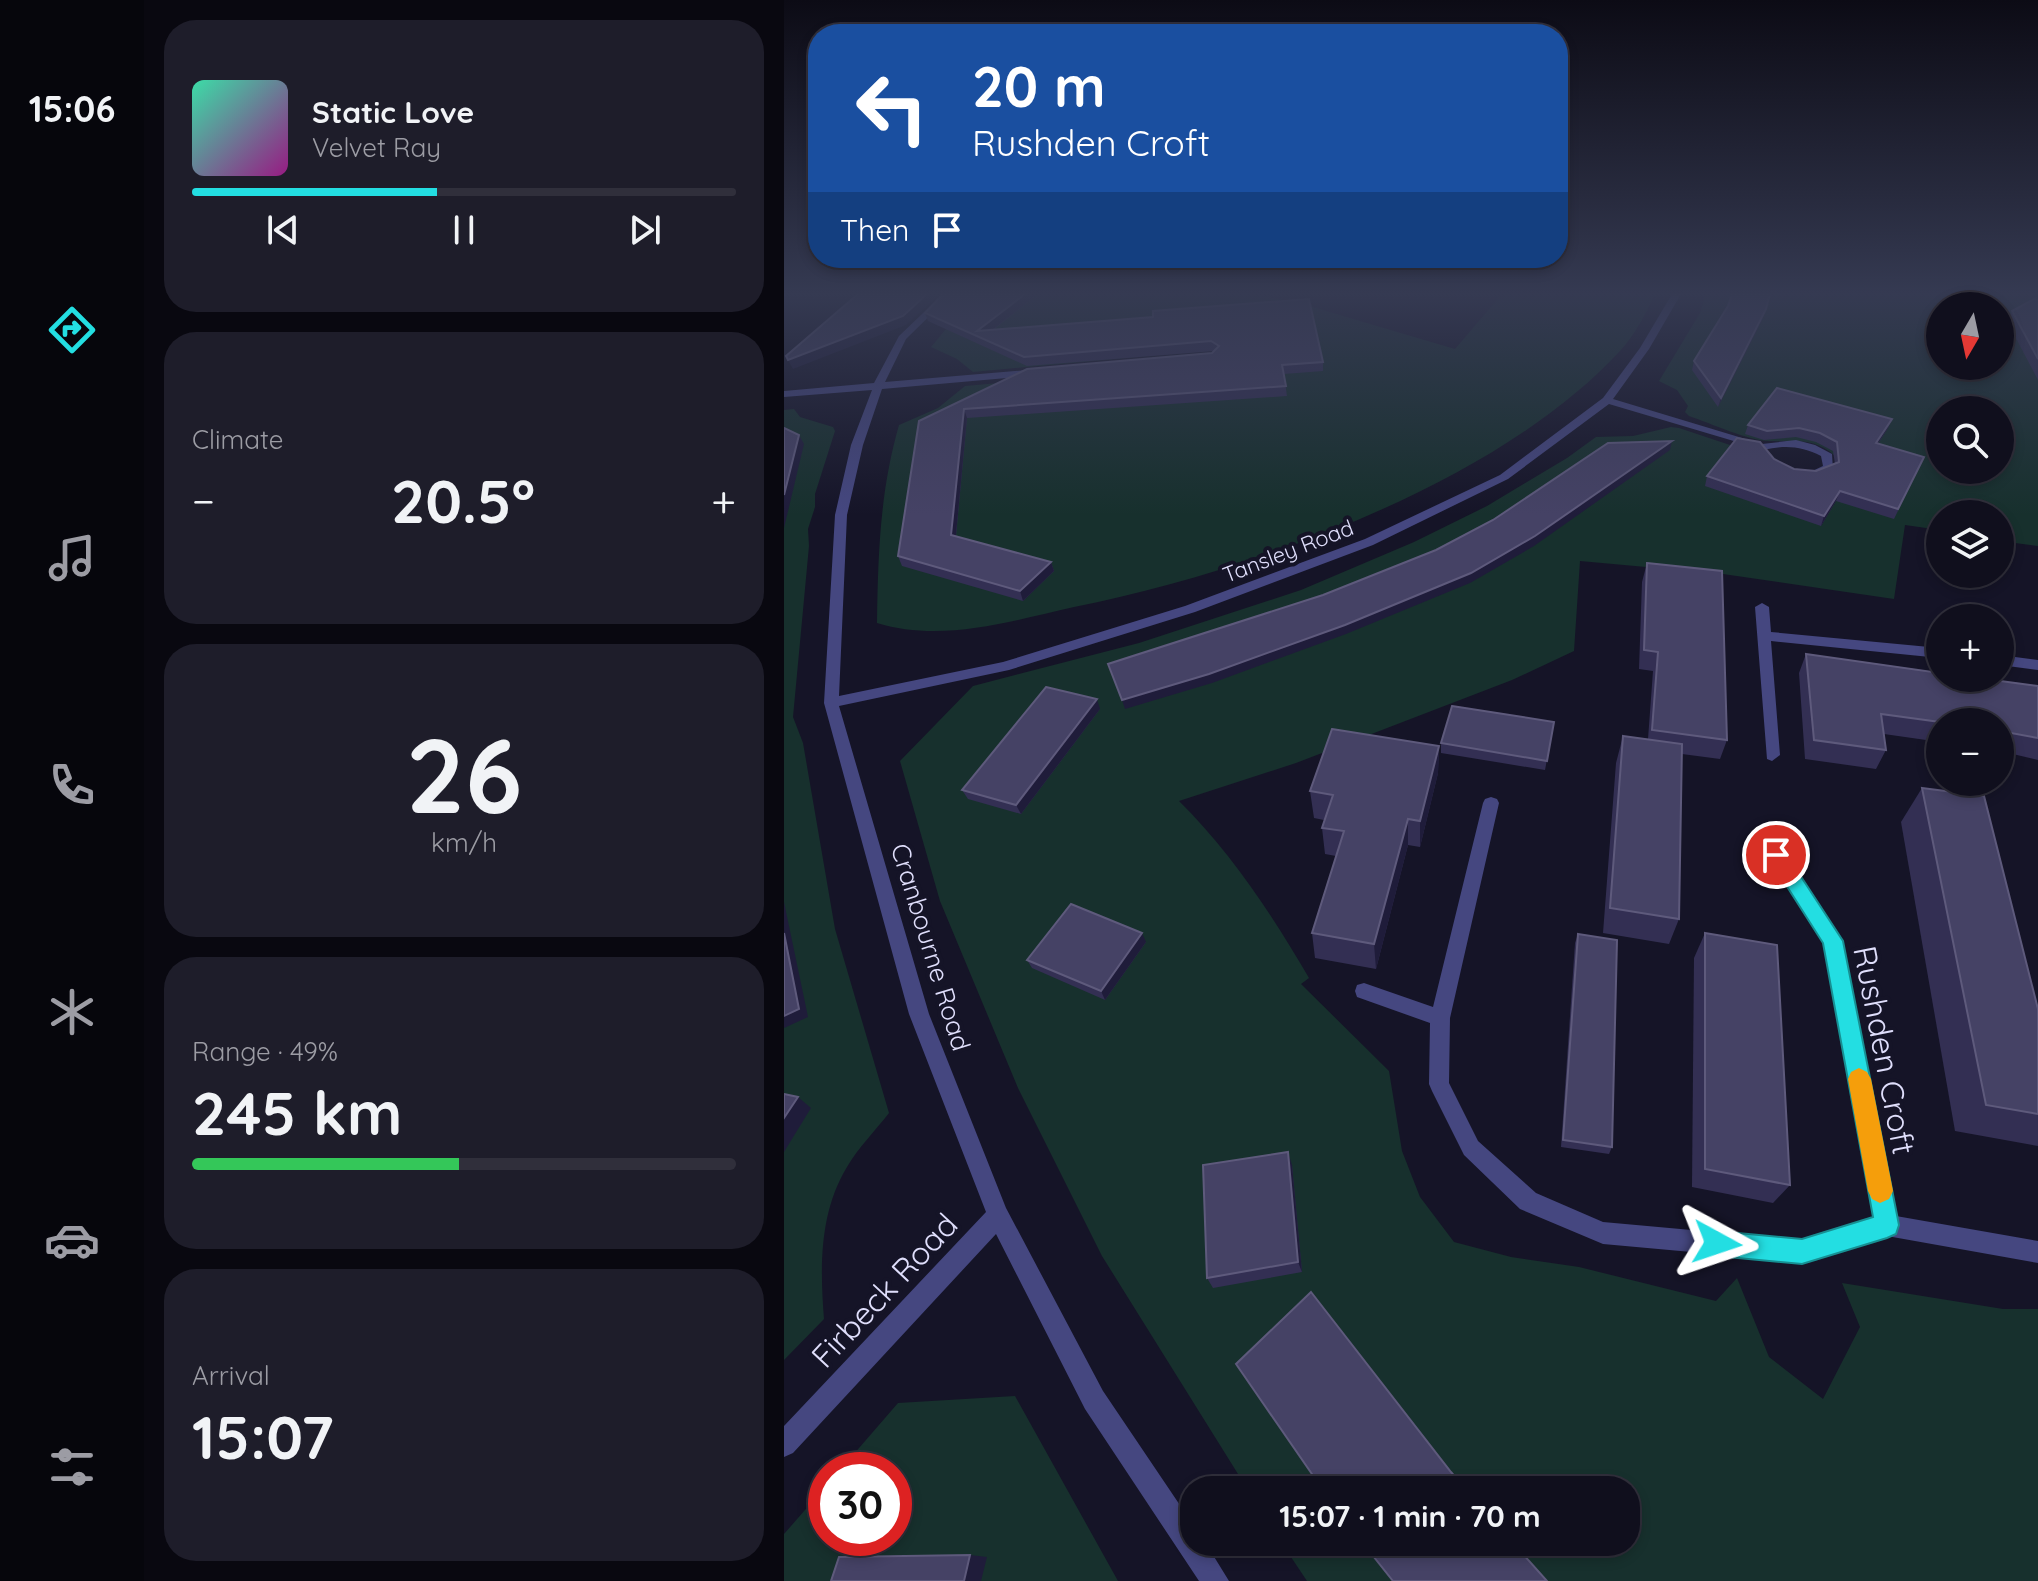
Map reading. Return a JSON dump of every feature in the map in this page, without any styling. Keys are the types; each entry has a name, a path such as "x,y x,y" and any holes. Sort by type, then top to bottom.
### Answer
{"street":[{"name":"Cranbourne Road","path":"887,368 857,445 841,515 831,703 919,1014 998,1215 1094,1400 1215,1581"},
{"name":"Tansley Road","path":"831,703 1004,667 1190,609 1369,542 1504,477 1607,400 1628,368"},
{"path":"784,394 1055,370"},
{"path":"1607,400 1764,447 1800,444 1826,454 1829,468 1822,473 1801,474"},
{"path":"1764,447 1773,462"},
{"path":"1762,607 1772,755"},
{"path":"1765,636 1926,652"},
{"path":"2014,662 2038,665"},
{"path":"1491,803 1440,1018 1439,1084 1471,1148 1528,1201 1603,1233 1802,1251 1887,1225 2038,1252"},
{"name":"Rushden Croft","path":"1776,855 1833,941 1887,1225"},
{"path":"1364,991 1440,1018"},
{"name":"Firbeck Road","path":"784,1444 998,1215"}],"green space":[{"path":"968,368 1019,368 973,372"},
{"path":"1602,368 1568,399 1507,443 1439,482 1292,546 1143,591 976,628 926,631 877,623 884,498 899,425 938,408 965,386 1148,370"},
{"path":"1667,368 1926,368 1926,380 2014,380 2014,368 2038,368 2038,546 2014,543 2014,500 1926,500 1926,528 1905,525 1894,599 1723,574 1580,561 1574,651 1512,680 1296,763 1179,801 1216,841 1281,931 1309,978 1301,984 1389,1071 1402,1151 1420,1197 1454,1242 1511,1257 1579,1267 1716,1301 1737,1278 1769,1357 1823,1399 1860,1327 1842,1283 2003,1309 2038,1309 2038,1581 1307,1581 1290,1556 1640,1556 1640,1476 1239,1476 1102,1256 1018,1088 940,901 900,761 973,686 1139,643 1301,590 1414,542 1487,506 1596,437 1633,436 1679,428 1757,454 1781,477 1838,471 1835,456 1819,446 1751,438 1689,416 1685,412 1688,406 1677,390 1659,381"},
{"path":"794,409 800,417 833,427 835,431 815,494 815,507 808,529 793,717 803,743 835,929 889,1113 851,1160 831,1203 822,1261 824,1319 784,1360 784,410"},
{"path":"1015,1396 1118,1581 784,1581 784,1534 808,1507 808,1556 912,1556 912,1452 856,1452 898,1403"}],"building":[{"path":"1283,368 1286,386 964,409 951,535 1051,562 1020,591 898,556 919,421 1027,369"},
{"path":"1699,368 1736,368 1721,398"},
{"path":"1777,388 1892,419 1876,443 1924,457 1898,509 1840,491 1824,516 1707,476 1737,438 1760,442 1774,459 1794,469 1816,471 1839,462 1837,442 1820,433 1799,428 1767,431 1748,425"},
{"path":"784,428 799,435 784,495"},
{"path":"1672,441 1535,536 1471,573 1345,625 1209,674 1122,700 1108,664 1323,595 1436,550 1493,520 1608,443"},
{"path":"1647,563 1722,571 1727,740 1652,730 1658,652 1644,650"},
{"path":"1806,654 1926,671 1926,692 2014,692 2014,683 2038,686 2038,738 2014,734 2014,708 1926,708 1926,720 1881,714 1886,750 1814,740"},
{"path":"1046,687 1097,699 1016,805 962,790"},
{"path":"1452,706 1554,722 1547,761 1441,743"},
{"path":"1332,729 1439,746 1420,821 1408,819 1374,944 1312,933 1344,831 1322,828 1333,795 1310,791"},
{"path":"1623,736 1682,744 1679,919 1610,908"},
{"path":"1922,788 1926,789 1926,796 1984,796 2038,1009 2038,1114 1986,1105"},
{"path":"1071,904 1142,933 1101,991 1027,960"},
{"path":"784,933 799,1009 784,1016"},
{"path":"1705,933 1777,945 1790,1185 1705,1169"},
{"path":"1578,934 1617,940 1612,1147 1563,1140"},
{"path":"784,1094 798,1097 784,1118"},
{"path":"1288,1152 1298,1262 1207,1278 1203,1165"},
{"path":"1311,1292 1454,1476 1313,1476 1236,1364"},
{"path":"970,1555 964,1581 831,1581 839,1557"},
{"path":"1373,1556 1525,1556 1547,1581 1393,1581"}],"slow traffic":[{"path":"1859,1079 1880,1191"}],"route":[{"path":"1717,1243 1802,1251 1887,1225 1833,941 1776,855"}]}
